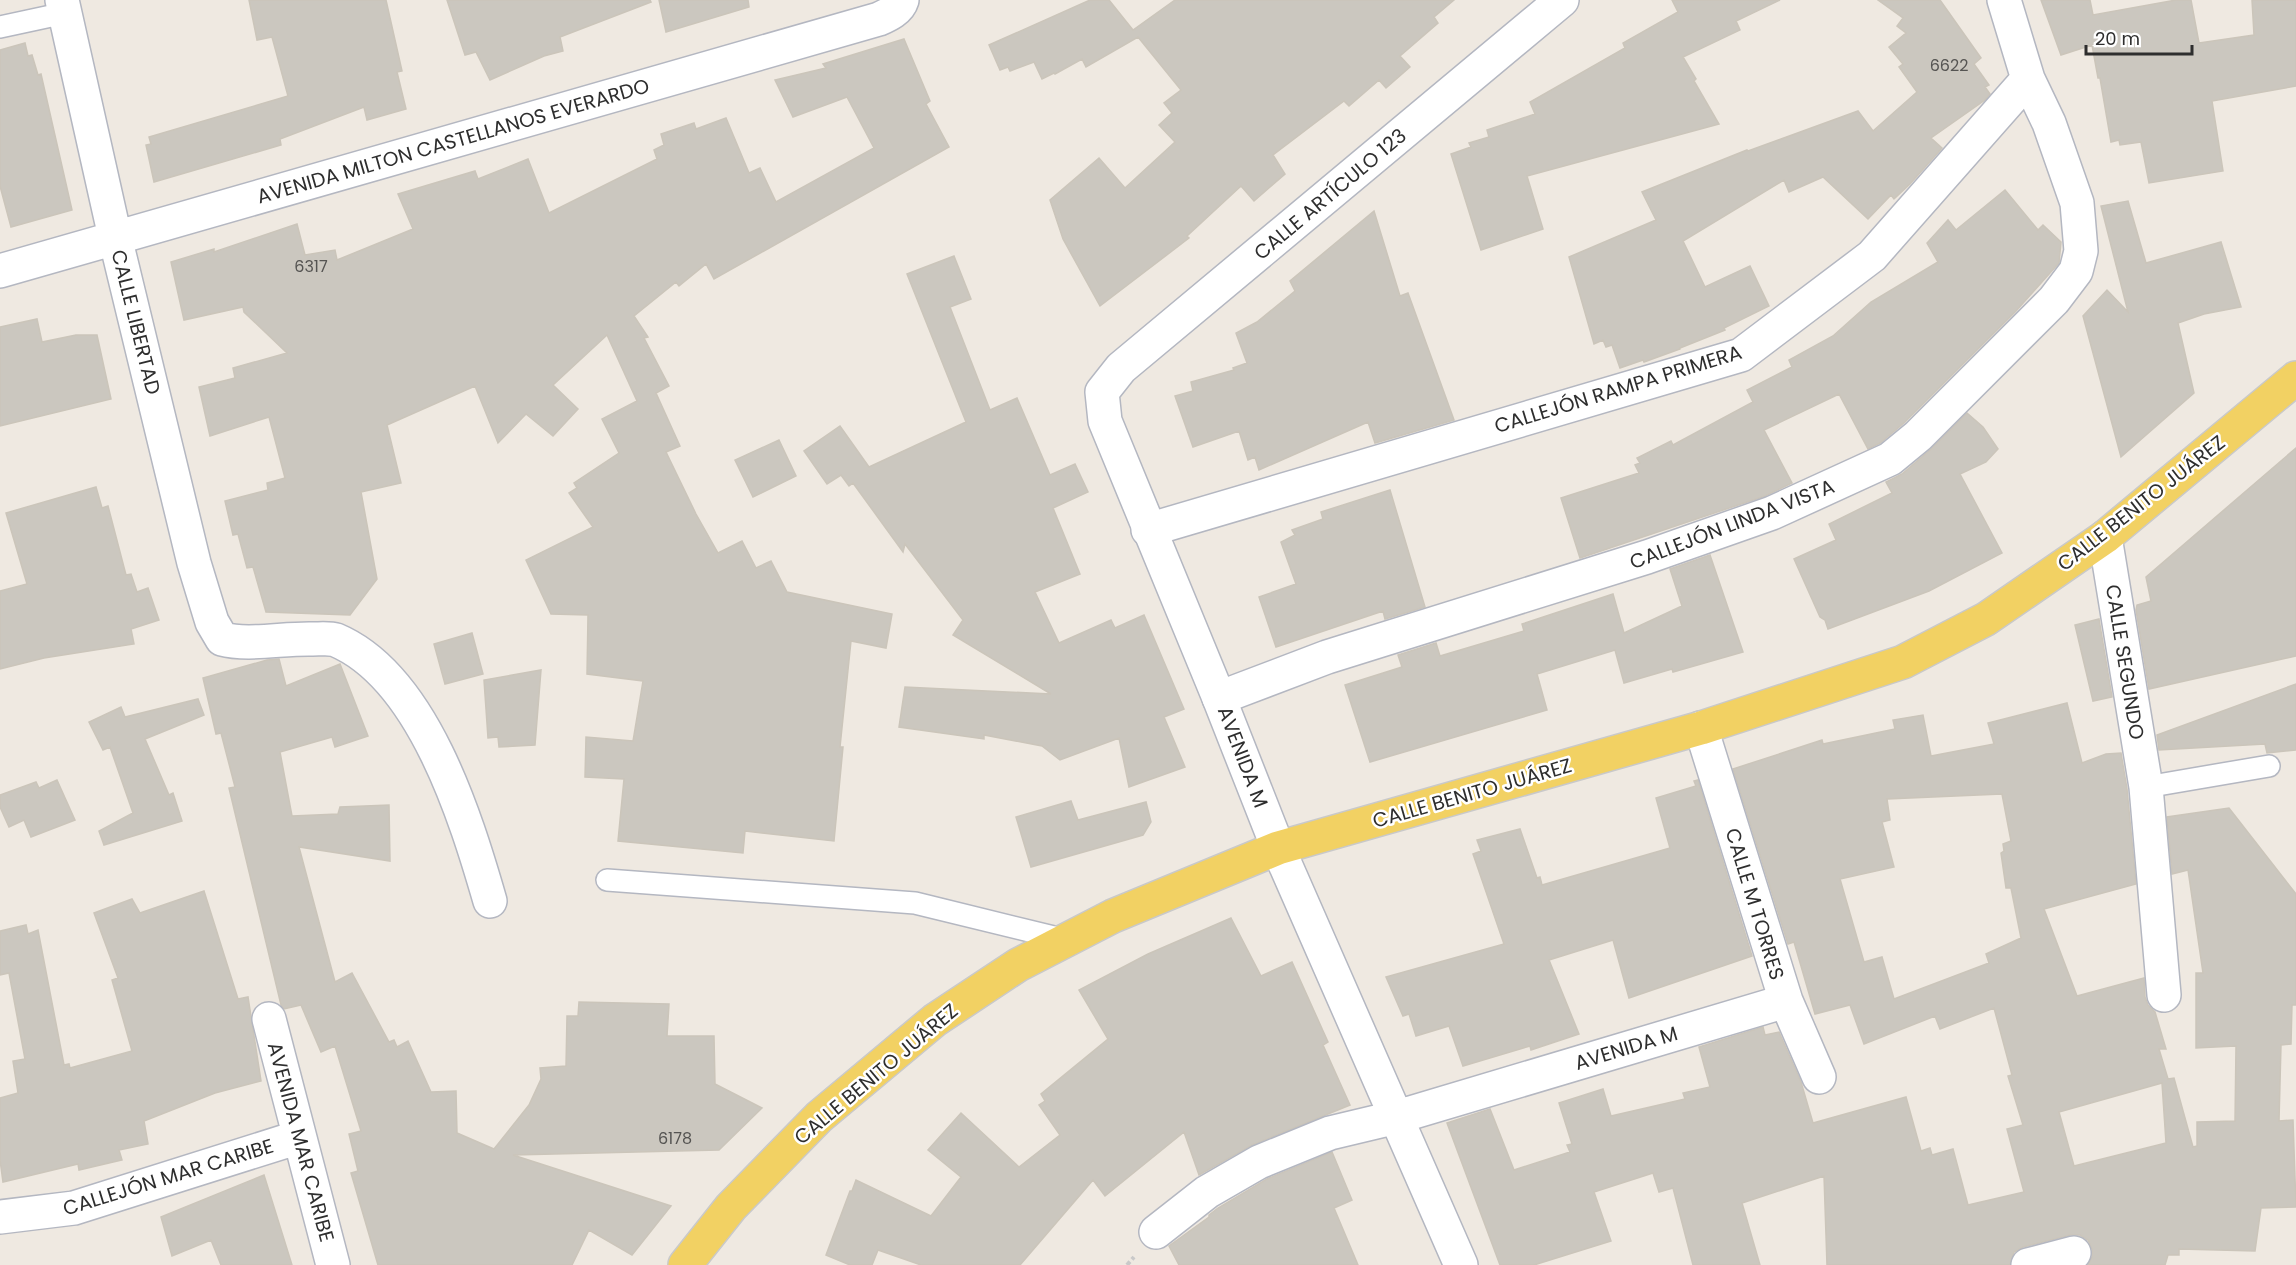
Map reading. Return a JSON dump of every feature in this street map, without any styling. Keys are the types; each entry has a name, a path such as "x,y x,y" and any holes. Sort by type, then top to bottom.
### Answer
{"main road":[{"name":"CALLE BENITO JUÁREZ","path":"685,1265 731,1207 819,1117 935,1020 1018,965 1113,916 1278,848 1701,728 1903,662 1986,619 2105,537 2296,378"}],"street":[{"name":"CALLE ARTÍCULO 123","path":"1102,392 1121,368 1562,0"},
{"name":"CALLEJÓN LINDA VISTA","path":"1220,698 1327,657 1647,557 1761,517 1890,459 1918,436 2054,300 2076,271 2081,251 2077,203 2049,123 2028,79 2004,0"},
{"name":"AVENIDA MILTON CASTELLANOS EVERARDO","path":"0,271 879,19 892,13 902,2"},
{"name":"CALLE LIBERTAD","path":"63,7 115,237 194,563 212,622 222,639 235,643 288,638 334,640 375,665 402,695 426,734 451,783 471,833 490,901"},
{"name":"CALLEJÓN RAMPA PRIMERA","path":"1148,530 1741,355 1872,256 2028,79"},
{"name":"AVENIDA M","path":"1102,392 1104,421 1220,698 1278,848 1461,1265"},
{"name":"CALLE SEGUNDO","path":"2105,537 2146,787 2164,994"},
{"name":"CALLE M TORRES","path":"1701,728 1786,1001 1819,1077"},
{"name":"AVENIDA M","path":"1156,1232 1207,1192 1259,1162 1330,1133 1397,1117 1786,1001"},
{"name":"AVENIDA MAR CARIBE","path":"269,1019 333,1265"},
{"name":"CALLEJÓN MAR CARIBE","path":"0,1216 74,1208 299,1137"},
{"path":"2028,1265 2074,1253"}],"lane":[{"path":"0,27 63,7"},
{"path":"2146,787 2269,766"},
{"path":"606,880 915,903 1066,940"}],"building":[{"path":"249,0 386,0 402,71 397,72 406,109 367,120 364,107 280,139 281,145 154,182 146,145 151,144 149,137 288,96 272,37 257,40"},
{"path":"447,0 650,0 651,2 560,37 563,51 544,56 490,80 476,52 465,55"},
{"path":"659,0 748,0 749,7 666,32"},
{"path":"1090,0 1109,0 1133,30 1175,0 1454,0 1434,17 1438,23 1400,56 1410,67 1386,88 1379,80 1349,106 1344,101 1273,155 1285,174 1254,201 1241,186 1187,236 1189,238 1100,306 1063,239 1050,200 1099,158 1125,188 1175,142 1159,125 1172,113 1164,103 1181,90 1138,37 1086,67 1082,59 1042,79 1034,62 1010,71 1008,67 1000,70 989,45"},
{"path":"1672,0 1780,0 1736,21 1740,30 1683,57 1719,124 1527,176 1543,229 1481,250 1451,154 1471,147 1469,143 1489,137 1487,130 1535,114 1530,102 1625,48 1623,43 1678,12"},
{"path":"1878,0 1940,0 1981,58 1974,64 1989,85 1985,87 1990,94 1985,100 1931,138 1942,148 1910,184 1894,199 1891,195 1868,219 1823,177 1789,192 1784,180 1683,241 1705,287 1750,266 1769,306 1724,328 1725,330 1680,349 1620,368 1612,345 1606,347 1603,340 1594,344 1569,257 1656,220 1642,192 1747,150 1858,111 1873,131 1917,92 1899,67 1903,64 1889,47 1906,33 1897,26 1903,18"},
{"path":"2041,0 2090,0 2093,15 2176,0 2191,0 2199,43 2254,35 2252,0 2296,0 2296,86 2212,101 2223,171 2149,183 2141,142 2120,145 2119,140 2111,142 2092,45 2061,55"},
{"path":"904,39 930,101 926,104 949,147 714,279 706,264 679,286 676,282 634,316 648,337 644,338 669,386 656,393 680,446 666,452 718,553 742,541 756,568 771,561 787,592 892,614 886,648 851,641 840,747 843,747 834,841 745,831 743,853 618,841 624,779 585,777 586,737 633,741 643,681 587,674 588,615 551,614 526,560 593,527 569,493 577,488 574,483 619,453 602,419 637,401 607,335 553,385 578,409 553,436 526,414 498,443 475,386 387,425 401,483 361,492 377,579 350,615 266,612 253,567 247,568 238,534 233,535 225,501 268,490 267,483 285,478 269,417 210,436 199,387 235,378 233,368 287,353 244,312 243,307 184,320 171,262 214,249 214,252 297,224 305,255 335,250 337,260 413,229 398,194 475,171 478,179 528,159 549,213 657,159 654,150 664,145 661,134 694,123 696,129 726,118 749,173 760,168 776,202 874,148 847,97 793,117 775,80 826,68 823,64"},
{"path":"25,43 28,56 32,55 38,75 41,74 72,210 11,227 0,186 0,50"},
{"path":"2005,190 2038,230 2043,225 2061,242 2059,263 2016,311 1905,422 1880,443 1868,449 1839,394 1764,430 1792,483 1765,496 1580,558 1561,498 1639,473 1635,465 1640,463 1637,458 1671,441 1673,445 1753,402 1747,390 1792,367 1789,360 1833,336 1871,302 1938,262 1927,243 1948,220 1956,230"},
{"path":"2128,201 2146,263 2221,242 2241,307 2204,314 2178,323 2194,393 2121,457 2083,316 2107,290 2128,312 2101,206"},
{"path":"1374,211 1400,296 1408,293 1454,420 1375,443 1368,422 1259,470 1255,457 1248,460 1239,431 1193,447 1175,396 1193,391 1191,382 1234,370 1233,368 1247,363 1236,333 1257,322 1295,291 1290,281"},
{"path":"954,256 971,299 950,307 990,410 1017,398 1050,475 1075,464 1088,492 1053,508 1080,574 1035,592 1059,643 1111,620 1115,628 1144,615 1184,709 1164,717 1185,767 1129,787 1119,738 1060,760 1042,746 984,735 984,739 899,727 905,687 1051,694 953,635 963,620 905,544 903,552 853,483 849,486 841,475 827,484 804,451 840,426 869,467 966,422 907,274"},
{"path":"37,319 42,342 76,335 97,335 111,399 0,426 0,327"},
{"path":"1967,413 1983,427 1998,449 1986,462 1960,474 2002,553 1929,591 1828,629 1825,620 1820,617 1794,559 1836,540 1829,524 1892,493 1886,482 1902,474"},
{"path":"779,440 796,476 753,497 735,460"},
{"path":"2296,448 2296,656 2149,689 2136,610 2137,605 2151,601 2146,577"},
{"path":"96,487 102,508 108,506 126,575 131,574 137,592 148,588 159,620 131,629 134,644 44,658 0,669 0,591 27,584 6,513"},
{"path":"1390,490 1425,607 1385,619 1383,611 1276,647 1259,597 1296,584 1281,542 1295,535 1292,530 1323,519 1321,512"},
{"path":"1710,555 1743,652 1624,683 1615,650 1537,674 1547,710 1370,762 1345,685 1402,667 1398,655 1436,643 1440,656 1524,631 1522,624 1613,594 1624,633 1682,606 1670,569"},
{"path":"2099,619 2112,697 2093,701 2075,625"},
{"path":"472,633 483,674 445,684 434,644"},
{"path":"279,659 286,686 340,664 368,736 335,747 332,737 280,752 292,816 338,814 340,807 389,805 390,861 299,847 335,982 352,973 389,1042 394,1040 397,1047 408,1041 431,1092 456,1091 457,1133 494,1149 529,1105 541,1079 540,1068 566,1066 567,1016 578,1016 579,1002 669,1004 667,1036 714,1036 715,1084 762,1108 719,1150 513,1155 671,1206 632,1255 589,1230 572,1265 378,1265 351,1173 358,1171 349,1134 361,1131 335,1046 321,1052 301,1005 284,1009 281,1005 229,788 235,787 221,733 216,734 203,678 267,660"},
{"path":"541,670 535,745 499,747 498,737 488,738 484,680"},
{"path":"2296,684 2296,750 2267,753 2265,744 2159,750 2157,735"},
{"path":"198,699 204,715 145,739 169,795 173,793 182,821 104,845 99,831 133,813 110,747 103,750 89,722 121,707 125,717"},
{"path":"2067,703 2082,763 2106,754 2121,753 2127,789 2136,884 2044,909 2077,996 2144,978 2145,997 2148,1005 2155,1012 2166,1049 2159,1049 2168,1079 2174,1078 2193,1147 2197,1146 2197,1122 2235,1121 2236,1046 2196,1048 2196,973 2203,973 2188,870 2172,874 2167,817 2229,808 2296,894 2296,1005 2292,1005 2291,1044 2281,1045 2279,1121 2293,1120 2296,1207 2261,1208 2255,1251 2179,1249 2179,1255 2168,1255 2165,1265 2088,1265 2092,1257 2092,1249 2088,1240 2080,1235 2070,1235 2023,1247 2014,1252 2010,1265 1827,1265 1824,1176 1742,1203 1760,1265 1693,1265 1673,1188 1659,1192 1653,1173 1594,1192 1611,1241 1534,1265 1500,1265 1447,1123 1490,1109 1514,1170 1570,1152 1567,1145 1572,1144 1559,1103 1603,1089 1611,1116 1685,1099 1683,1093 1710,1087 1699,1047 1763,1027 1765,1035 1779,1032 1801,1082 1813,1123 1906,1097 1921,1151 1930,1148 1932,1155 1953,1149 1968,1205 2024,1192 2007,1129 2023,1125 2008,1076 2012,1075 1994,1008 1940,1029 1935,1016 1864,1044 1850,1005 1815,1014 1794,942 1788,944 1733,769 1822,740 1823,744 1895,729 1893,720 1923,715 1931,756 1994,744 1988,723","holes":["2002,794 2011,841 2003,844 2004,851 2001,853 2006,888 2011,888 2021,938 1986,954 1989,963 1894,999 1882,957 1864,962 1840,879 1894,867 1882,822 1890,820 1887,799","2162,1083 2166,1143 2074,1166 2059,1112"]},
{"path":"57,780 75,820 31,837 24,820 9,827 0,807 0,795 36,782 39,788"},
{"path":"1698,780 1752,956 1629,998 1613,940 1549,960 1579,1034 1531,1050 1530,1046 1463,1066 1449,1026 1416,1036 1409,1014 1403,1016 1386,977 1504,944 1473,854 1481,851 1477,840 1520,829 1537,878 1540,877 1542,885 1670,848 1656,798 1696,786 1694,781"},
{"path":"1071,801 1078,820 1146,802 1151,822 1143,835 1031,867 1016,817"},
{"path":"204,891 238,999 248,997 261,1081 215,1093 144,1121 148,1144 119,1150 122,1160 79,1170 78,1164 3,1182 0,1160 0,1098 18,1093 13,1061 25,1059 9,973 0,975 0,931 26,925 28,934 38,930 64,1065 69,1064 70,1068 132,1051 112,980 118,978 94,913 132,899 140,913"},
{"path":"1231,918 1261,976 1292,962 1328,1042 1323,1045 1350,1105 1252,1145 1199,1175 1184,1132 1105,1196 1093,1180 1020,1265 921,1265 878,1250 872,1265 850,1265 826,1255 856,1180 931,1216 961,1177 928,1150 961,1113 1019,1167 1060,1135 1039,1105 1045,1101 1041,1094 1108,1039 1079,990 1148,954"},
{"path":"1332,1152 1352,1200 1334,1208 1358,1265 1179,1265 1169,1246 1218,1208 1267,1179"},
{"path":"264,1175 292,1265 221,1265 211,1240 172,1256 161,1217"}]}
